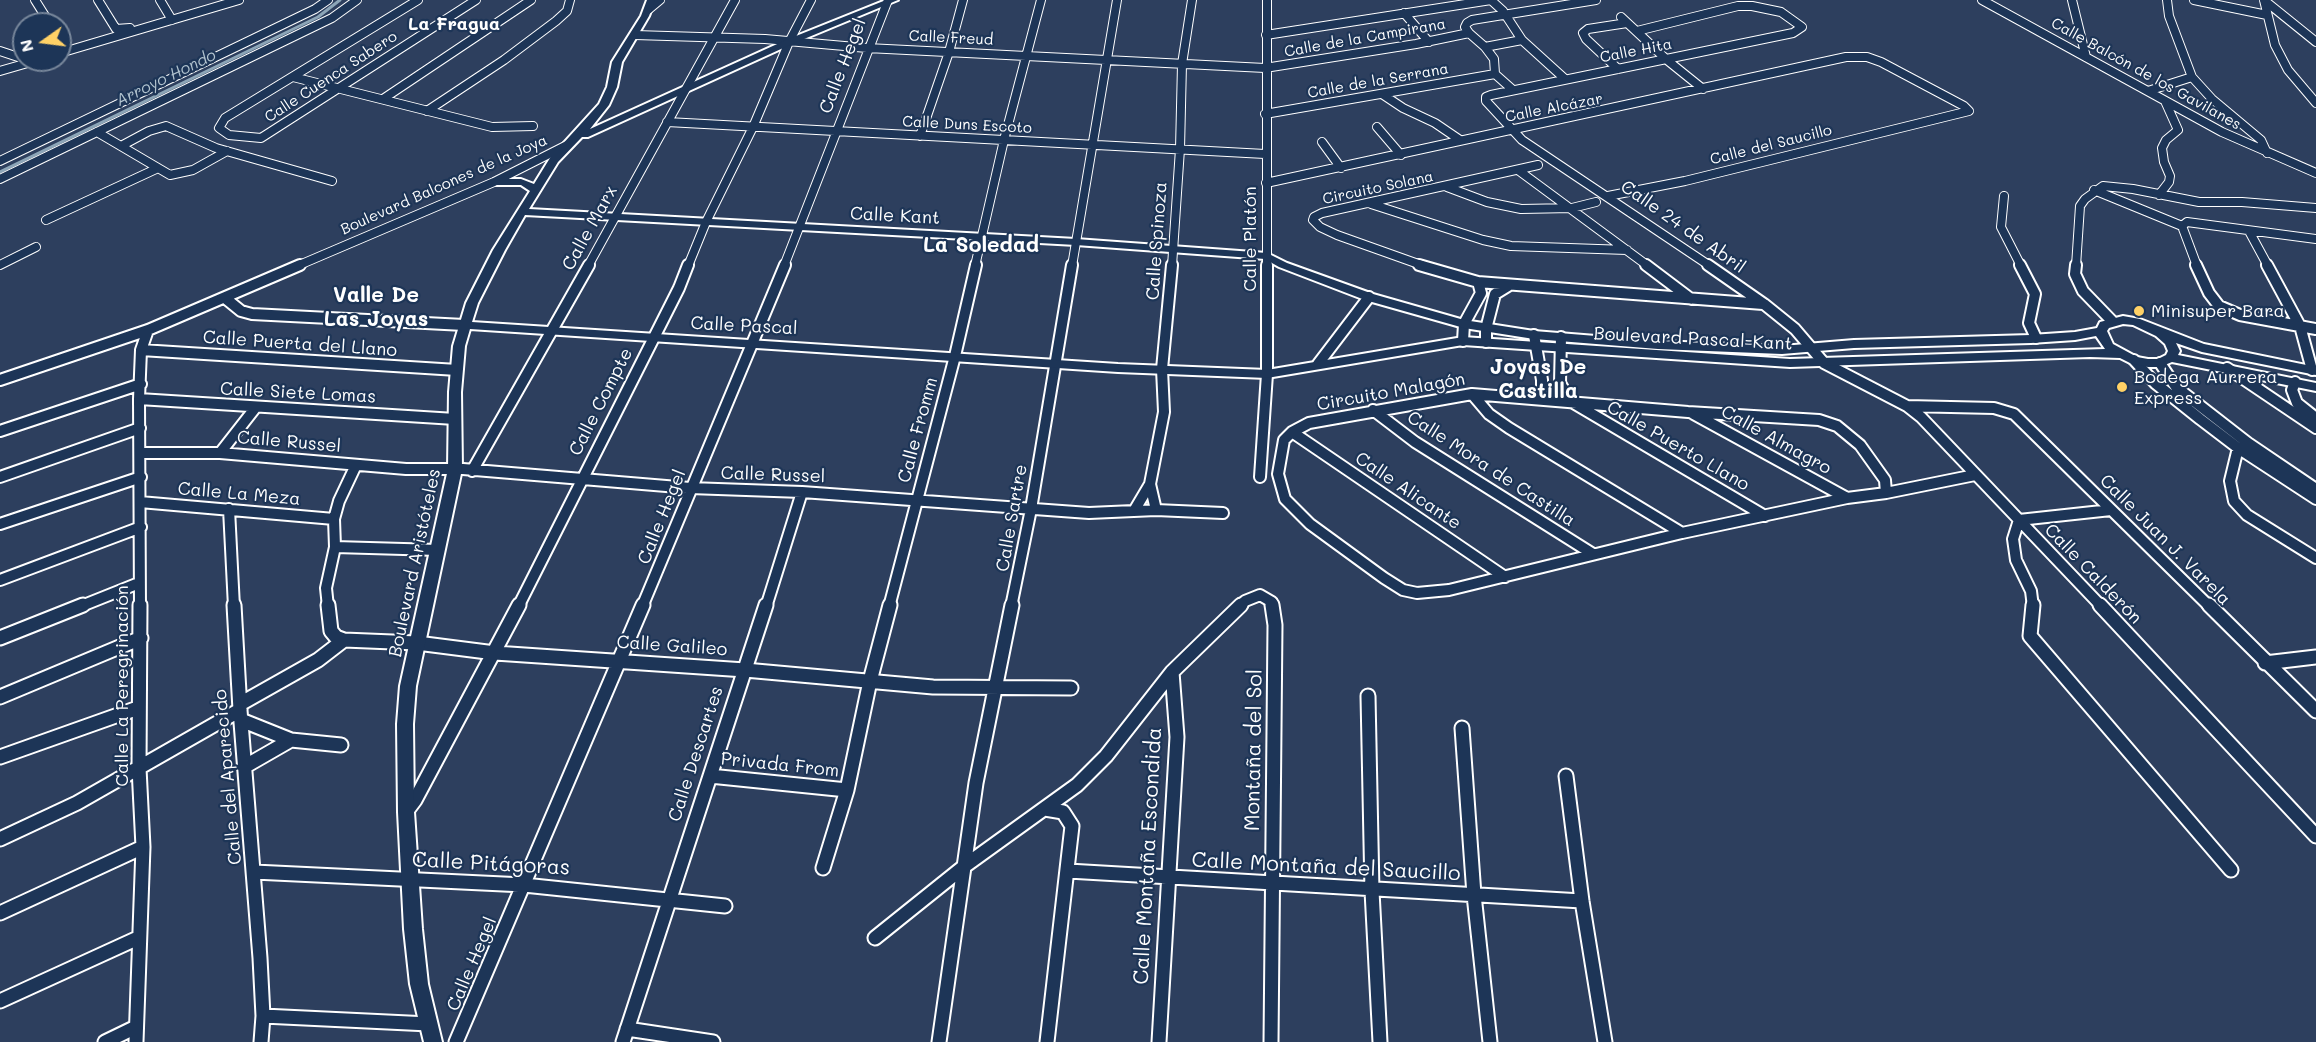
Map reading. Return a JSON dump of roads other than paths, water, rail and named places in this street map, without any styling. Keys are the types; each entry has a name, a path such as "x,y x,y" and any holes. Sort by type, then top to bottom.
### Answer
{"street":[{"path":"98,0 116,29"},
{"path":"160,0 172,20"},
{"path":"72,50 239,0"},
{"path":"0,161 315,9 328,0"},
{"path":"0,179 332,18 357,0"},
{"path":"293,77 418,0"},
{"name":"Calle Cuenca Sabero","path":"293,77 221,122 219,128 229,135 252,140 261,138 476,0"},
{"path":"383,99 531,0"},
{"path":"427,111 504,60 556,21 567,11 570,0"},
{"path":"649,5 660,0"},
{"name":"Calle Marx","path":"472,471 553,331 735,0"},
{"name":"Calle Compte","path":"406,812 415,800 495,653 652,339 680,288 706,222 753,127 789,42 811,0"},
{"path":"920,136 949,52 963,0"},
{"name":"Calle Fromm","path":"823,868 847,790 870,681 955,356 1004,140 1041,0"},
{"name":"Calle Sartre","path":"939,1042 976,783 1031,509 1117,0"},
{"name":"Calle Spinoza","path":"1134,511 1150,484 1164,412 1162,369 1174,248 1182,64 1192,0"},
{"name":"Calle Platón","path":"1260,477 1267,374 1265,68 1267,0"},
{"path":"1266,34 1491,0 1522,40 1565,79"},
{"name":"Calle de la Campirana","path":"1265,68 1429,42 1467,30 1472,20 1596,0"},
{"path":"1731,0 1738,6"},
{"name":"Calle Balcón de los Gavilanes","path":"1982,0 2164,100 2267,153 2315,173"},
{"path":"2072,0 2086,57"},
{"path":"2167,0 2169,16 2192,77 2212,99 2261,140 2267,153"},
{"path":"2194,0 2267,15"},
{"path":"2264,0 2275,45 2288,70 2316,103"},
{"path":"2264,0 2316,42"},
{"name":"Boulevard Balcones de la Joya","path":"0,380 148,330 225,298 535,164 587,133 789,42 889,1"},
{"name":"Calle Hegel","path":"456,1042 752,345 800,228 867,48 889,1"},
{"name":"Boulevard Aristóteles","path":"433,1042 419,984 410,881 406,812 407,695 454,469 457,370 464,325 482,282 521,212 554,160 586,128 604,105 612,87 617,62 635,35 649,5"},
{"path":"1637,31 1738,6"},
{"name":"Calle Hita","path":"1514,129 1489,105 1486,97 1565,79 1667,60 1800,30 1802,27 1781,12 1761,6 1738,6"},
{"path":"1404,13 1429,42"},
{"path":"1618,69 1583,35 1588,29 1624,20 1667,60 1703,89"},
{"path":"78,48 86,41 116,29 152,26"},
{"path":"1467,30 1494,59 1495,74 1513,90"},
{"name":"Calle Freud","path":"635,35 715,37 867,48 1265,68"},
{"path":"1485,47 1522,40"},
{"name":"Calle Alcázar","path":"1266,183 1846,57"},
{"name":"Calle del Saucillo","path":"1608,196 1685,181 1969,111 1964,106 1881,62 1867,57 1846,57"},
{"name":"Calle de la Serrana","path":"1265,114 1495,74"},
{"path":"293,77 492,127 533,126"},
{"path":"2148,91 2192,77"},
{"path":"1382,94 1402,108 1435,123 1460,140"},
{"path":"2159,195 2169,182 2170,176 2163,148 2166,141 2178,130 2164,100"},
{"name":"Calle Duns Escoto","path":"667,122 1265,154"},
{"path":"121,146 149,131 166,126 197,141 227,151 332,181"},
{"path":"1377,127 1401,155"},
{"name":"Calle 24 de Abril","path":"1514,129 1528,144 1608,196 1764,304 1795,329 1824,363"},
{"path":"97,132 156,169 176,175 193,170 227,151"},
{"path":"1322,142 1341,168"},
{"name":"Circuito Solana","path":"1538,165 1371,204 1322,213 1313,220 1320,227 1337,235 1421,266 1478,282 1764,304"},
{"path":"46,220 156,169"},
{"path":"1518,170 1572,208 1692,300"},
{"path":"494,182 521,182 529,184 535,190"},
{"path":"2112,321 2083,291 2075,274 2080,206 2094,190 2103,186 2117,186 2199,202 2242,202 2316,208"},
{"path":"1447,187 1503,206 1544,210 1572,208 1596,202"},
{"path":"2094,190 2182,226"},
{"path":"2004,196 2001,227 2035,294 2029,323 2036,338"},
{"path":"1371,204 1510,246 1627,250"},
{"name":"Calle Kant","path":"521,212 1076,242 1267,256"},
{"path":"2182,226 2187,222 2198,222 2316,240"},
{"path":"2182,226 2187,244 2209,293 2219,306 2241,315 2316,329"},
{"path":"2249,231 2300,326 2314,371 2202,348 2136,322 2112,321 2104,325 2101,331 2109,347 2133,360 2155,383 2238,447 2316,499"},
{"path":"0,265 36,247"},
{"name":"Boulevard Pascal-Kant","path":"1267,256 1369,297 1464,324 1486,335"},
{"path":"1463,341 1464,324 1481,294 1478,282"},
{"path":"1486,335 1495,294 1508,286"},
{"path":"1318,364 1369,297"},
{"name":"Calle Pascal","path":"225,298 241,312 252,314 1267,374"},
{"name":"Calle La Peregrinación","path":"136,1042 143,847 138,708 141,638 139,399 141,350 148,330"},
{"name":"Boulevard Pascal-Kant","path":"1560,343 1743,350 2075,336 2101,331"},
{"path":"2160,333 2170,342 2174,351 2166,361"},
{"name":"Boulevard Pascal-Kant","path":"1267,374 1463,341 1486,335 1749,361 1824,363 2090,353 2120,354"},
{"path":"1534,340 1542,380 1542,388 1536,399"},
{"path":"1560,343 1560,383 1570,401"},
{"name":"Calle Puerta del Llano","path":"141,350 457,370"},
{"path":"2133,360 2166,361 2227,368 2316,387"},
{"path":"2166,361 2176,387 2248,443 2316,489"},
{"name":"Calle Calderón","path":"1824,363 1907,406 1935,430 2316,836"},
{"path":"2227,368 2316,428"},
{"path":"2295,382 2293,396 2316,418"},
{"path":"0,431 141,384"},
{"path":"1473,394 1489,414 1509,428 1682,533"},
{"name":"Circuito Malagón","path":"1292,432 1309,423 1473,394 1508,395 1688,412 1805,418 1837,426 1860,445 1885,480 1886,493"},
{"name":"Calle Siete Lomas","path":"139,399 455,418"},
{"name":"Calle Puerto Llano","path":"1570,401 1765,516"},
{"name":"Calle Juan J. Varela","path":"1907,406 2002,409 2014,414 2316,711"},
{"path":"220,453 256,407"},
{"name":"Calle Mora de Castilla","path":"1373,410 1414,442 1593,554"},
{"name":"Calle Almagro","path":"1688,412 1847,498"},
{"path":"0,477 140,428"},
{"path":"1292,432 1284,440 1278,474 1285,499 1310,525 1384,578 1403,590 1417,593 1449,590 1682,533 1847,498 1886,493 1975,475"},
{"name":"Calle Alicante","path":"1292,432 1505,577"},
{"path":"2238,447 2230,481 2234,501 2247,515 2316,558"},
{"name":"Calle Russel","path":"141,453 220,453 406,469 454,469 690,489 802,492 1089,513 1156,510 1223,513"},
{"path":"344,640 336,637 331,631 326,588 335,547 334,519 339,501 356,465"},
{"path":"0,524 141,477"},
{"name":"Calle Spinoza","path":"1150,484 1156,510"},
{"name":"Calle Descartes","path":"712,1042 625,1036 802,492"},
{"name":"Calle La Meza","path":"140,502 334,519"},
{"name":"Calle del Aparecido","path":"229,509 244,767 254,872 263,1016 261,1042"},
{"path":"2111,510 2019,520 2013,539 2014,551 2033,602 2030,636 2231,870"},
{"path":"0,580 141,527"},
{"path":"335,547 438,550"},
{"path":"0,638 139,583"},
{"name":"Montaña del Sol","path":"1172,672 1245,601 1260,595 1272,602 1275,650 1271,1042"},
{"path":"0,697 141,638"},
{"path":"0,839 77,803 241,711 344,640"},
{"name":"Calle Galileo","path":"344,640 417,643 495,653 618,660 933,687 1071,688"},
{"path":"2265,663 2316,657"},
{"path":"875,938 966,865 1077,785 1106,756 1172,672"},
{"name":"Calle Montaña Escondida","path":"1159,1042 1177,715 1172,672"},
{"path":"1368,696 1372,891 1380,1042"},
{"path":"0,757 138,708"},
{"path":"241,711 291,740 341,745"},
{"path":"1462,728 1473,895 1490,1042"},
{"path":"244,767 291,740"},
{"name":"Privada From","path":"710,776 847,790"},
{"path":"1566,776 1582,901 1605,1042"},
{"path":"1045,809 1063,812 1072,826 1047,1042"},
{"path":"0,913 143,847"},
{"name":"Calle Pitágoras","path":"254,872 524,885 669,898 725,906"},
{"name":"Calle Montaña del Saucillo","path":"1068,872 1372,891 1582,901"},
{"path":"0,1001 138,938"},
{"path":"263,1016 429,1024"},
{"path":"105,1042 136,1027"}],"waterway":[{"name":"Arroyo Hondo","path":"0,172 318,17 340,0"}],"place":[{"name":"Minisuper Bara","path":"2139,311"},
{"name":"Bodega Aurrera Express","path":"2122,387"}],"district":[{"name":"La Fragua","path":"454,24"},
{"name":"La Soledad","path":"981,246"},
{"name":"Valle De Las Joyas","path":"376,308"},
{"name":"Joyas De Castilla","path":"1538,380"}]}
